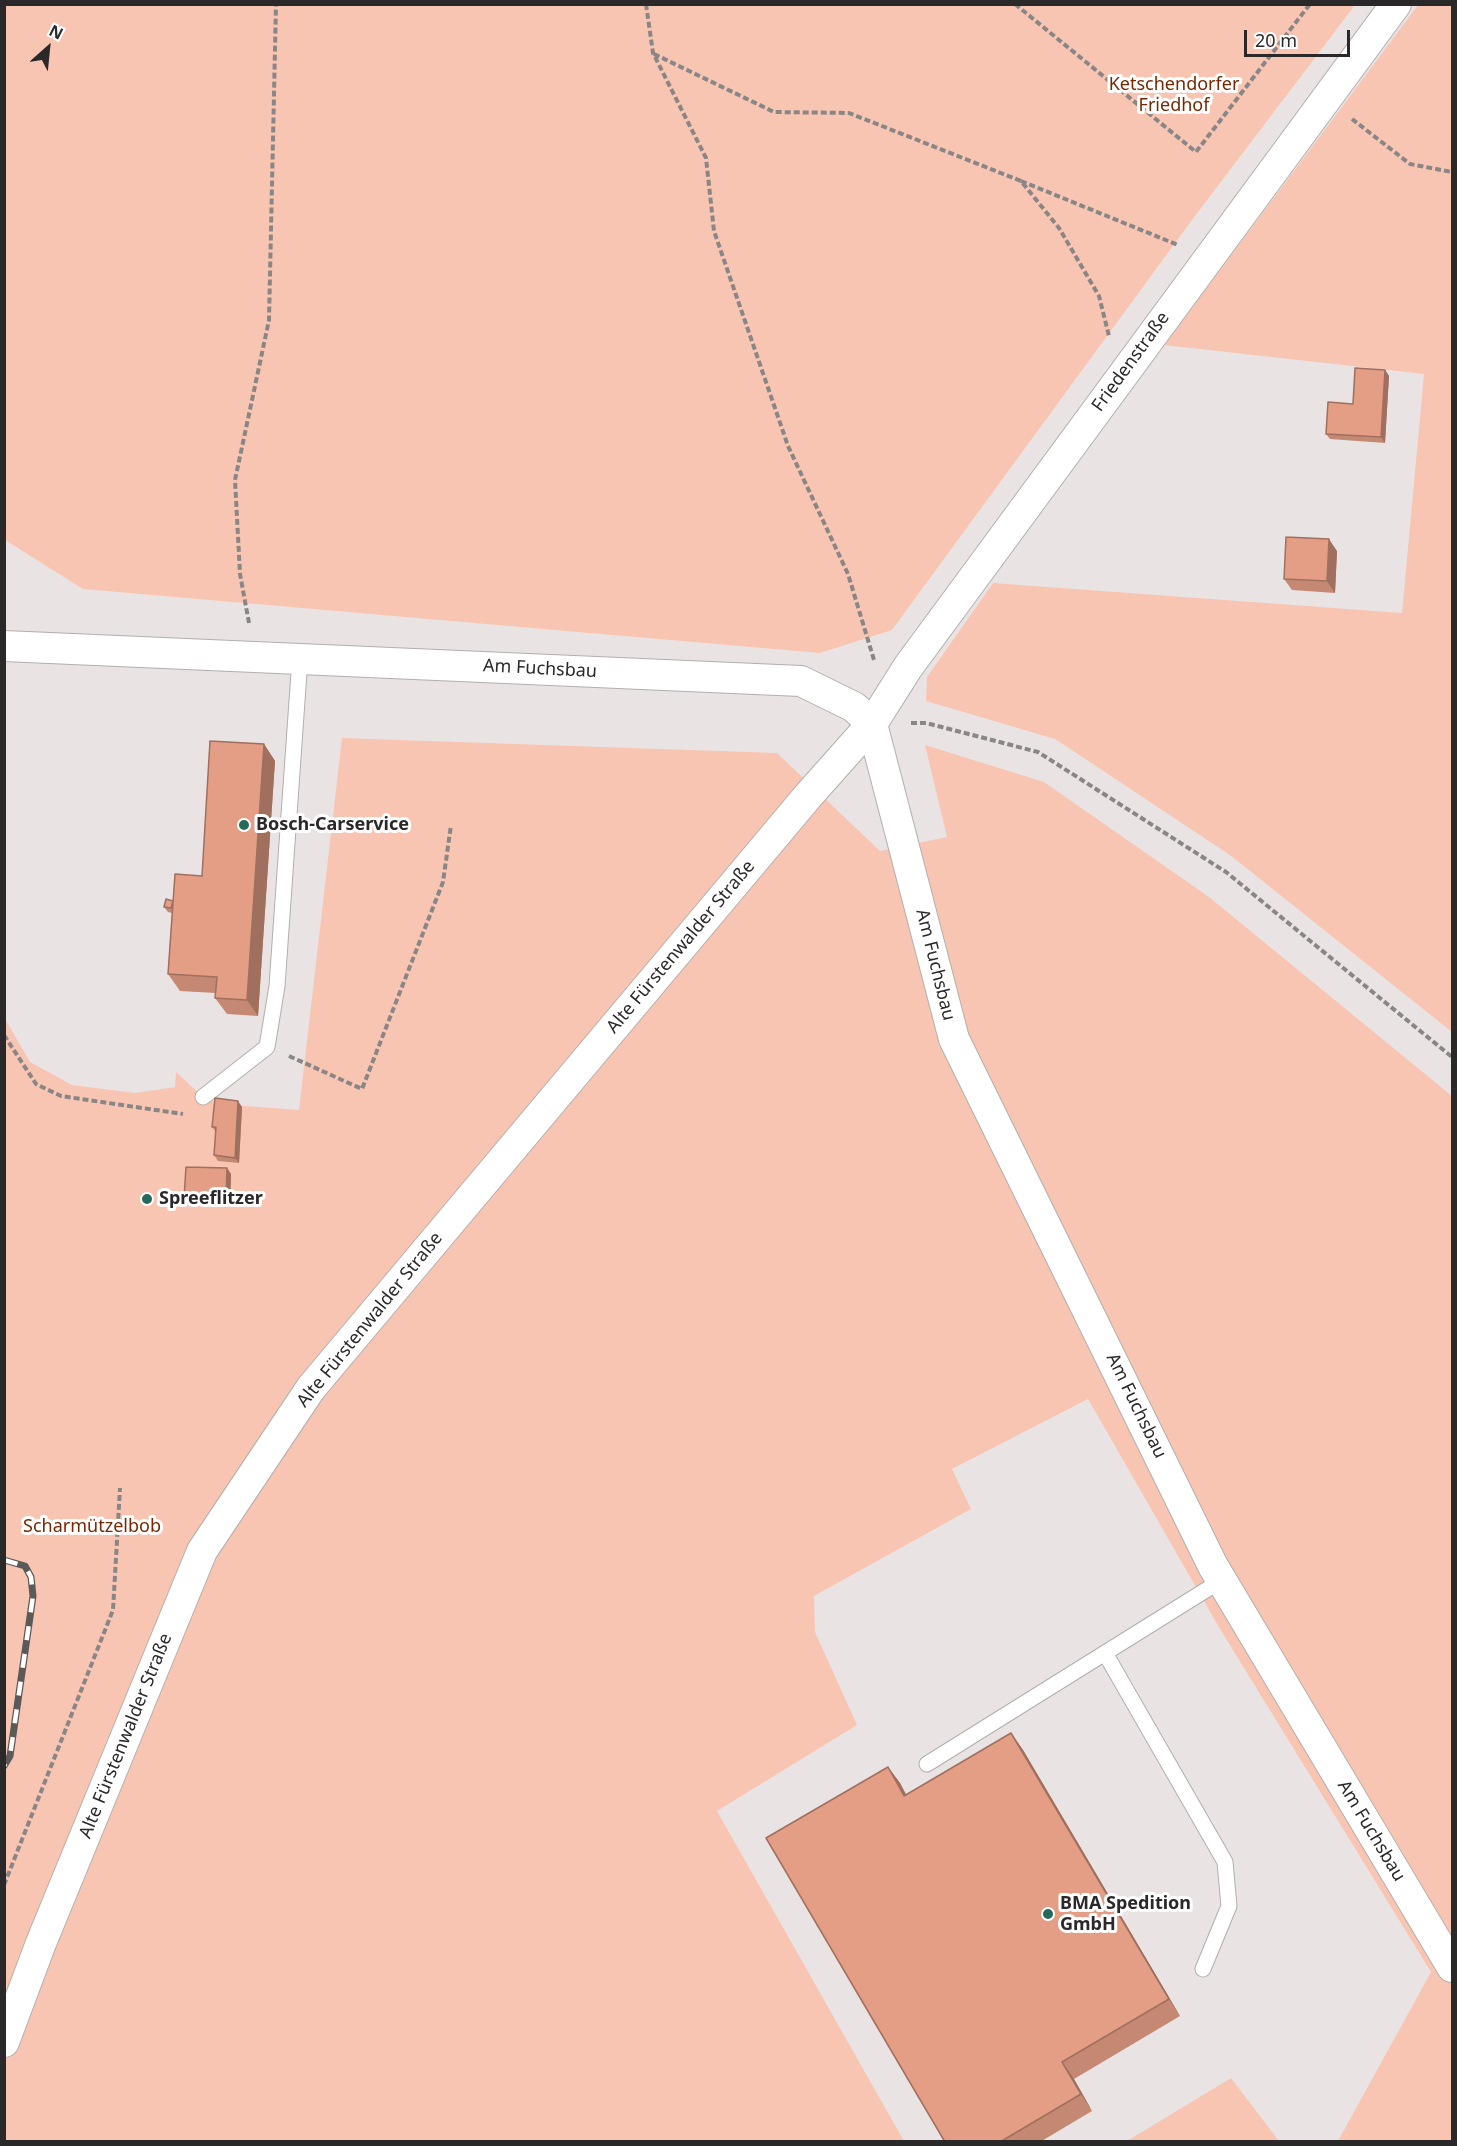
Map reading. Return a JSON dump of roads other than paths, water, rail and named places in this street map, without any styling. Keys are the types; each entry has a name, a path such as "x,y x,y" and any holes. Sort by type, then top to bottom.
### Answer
{"street":[{"name":"Friedenstraße","path":"872,724 908,667 1396,4"},
{"name":"Am Fuchsbau","path":"4,646 801,681 854,707 872,724 954,1039 1222,1580 1452,1967"},
{"name":"Alte Fürstenwalder Straße","path":"4,2042 41,1943 202,1551 311,1388 801,805 872,724"}],"lane":[{"path":"203,1097 267,1047 277,986 300,658"},
{"path":"927,1764 1222,1580"},
{"path":"1105,1653 1225,1862 1229,1906 1203,1969"}],"railway":[{"path":"4,1560 25,1566 31,1577 33,1596 10,1756 4,1766"}],"place":[{"name":"Bosch-Carservice","path":"244,825"},
{"name":"Spreeflitzer","path":"147,1199"},
{"name":"BMA Spedition GmbH","path":"1048,1914"}],"park label":[{"name":"Ketschendorfer Friedhof","path":"1174,95"},
{"name":"Scharmützelbob","path":"92,1527"}]}
